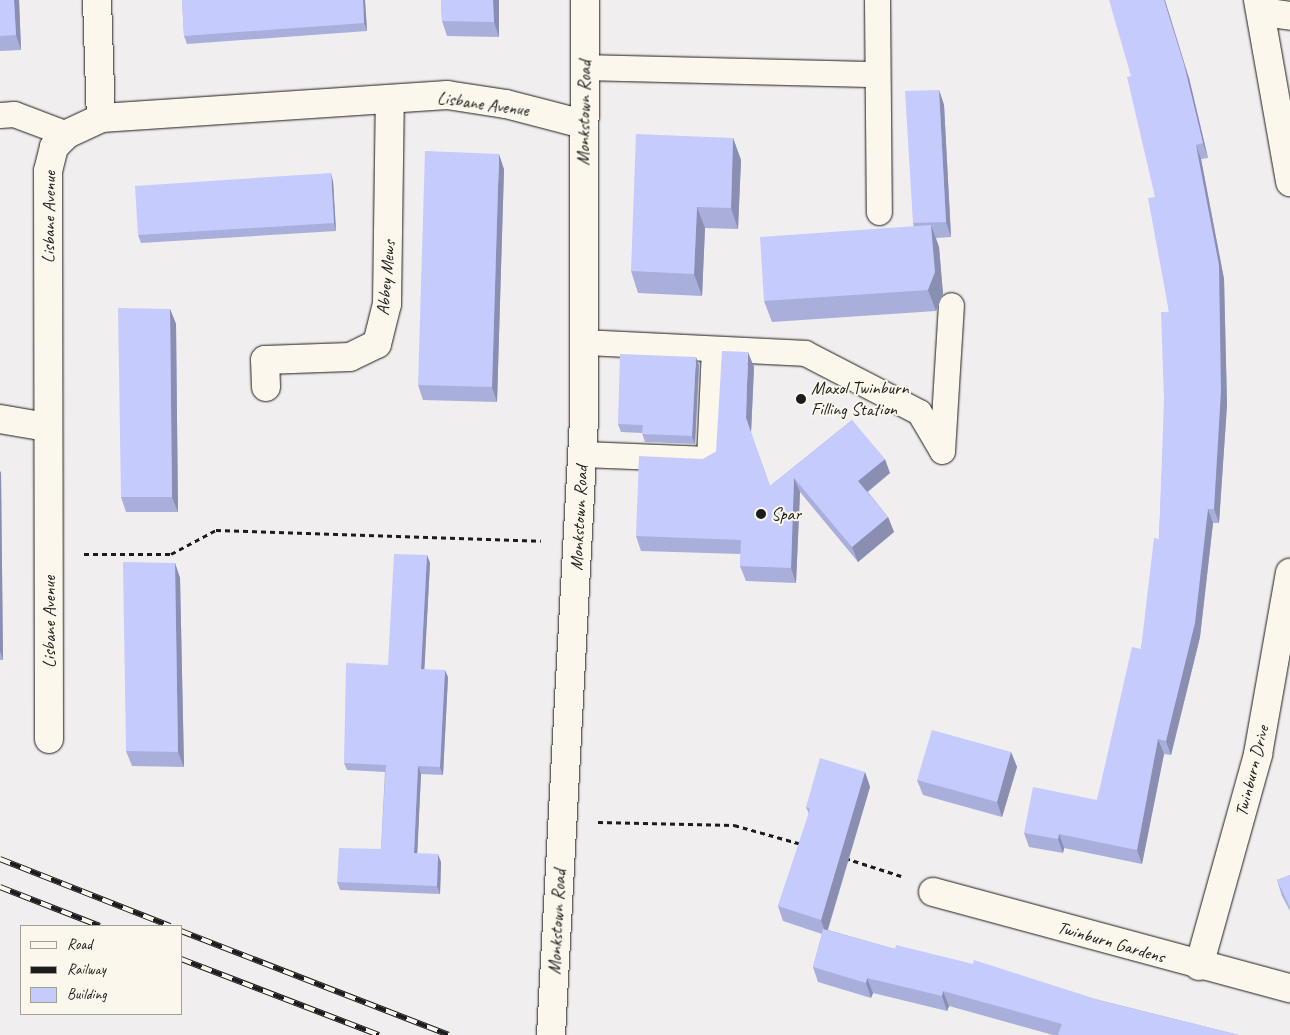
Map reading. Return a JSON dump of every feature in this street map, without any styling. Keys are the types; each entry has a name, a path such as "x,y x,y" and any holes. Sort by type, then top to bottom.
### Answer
{"street":[{"path":"97,0 101,118"},
{"name":"Monkstown Road","path":"551,1035 582,454 585,0"},
{"path":"1290,16 1260,6 1290,182"},
{"name":"Lisbane Avenue","path":"49,739 48,171 54,147 67,134 101,118 447,95 506,104 583,124"},
{"name":"Abbey Mews","path":"266,388 265,360 350,357 377,344 387,304 390,99"},
{"path":"0,419 48,427"},
{"name":"Twinburn Drive","path":"1199,966 1258,754 1290,573"},
{"name":"Twinburn Gardens","path":"934,892 1199,966 1290,988"}],"lane":[{"path":"877,0 878,212"},
{"path":"584,67 877,74"},
{"path":"0,115 14,114 67,134"},
{"path":"584,342 805,352 919,412 942,451 951,305"},
{"path":"582,454 709,459 714,349"}],"path":[{"path":"48,554 171,554 216,530 578,542"},
{"path":"562,825 607,821 734,825 809,847"},
{"path":"836,855 897,874 934,892"}],"building":[{"path":"0,0 14,0 16,35 0,36"},
{"path":"182,0 363,0 364,23 184,36"},
{"path":"441,0 493,0 494,22 442,21"},
{"path":"1109,0 1164,0 1184,64 1203,143 1196,145 1219,265 1221,391 1214,509 1208,509 1195,623 1166,741 1158,739 1137,850 1059,834 1058,839 1024,833 1033,787 1097,800 1132,647 1141,649 1154,538 1159,539 1164,399 1161,312 1169,312 1148,198 1155,197 1127,77 1131,76"},
{"path":"939,90 946,222 913,223 905,91"},
{"path":"636,134 733,138 731,208 697,207 694,274 631,271"},
{"path":"425,151 499,154 492,387 418,385"},
{"path":"331,173 334,223 138,235 135,186"},
{"path":"931,225 935,272 928,290 764,301 760,237"},
{"path":"118,308 170,309 172,497 121,497"},
{"path":"722,351 748,352 746,418 770,486 852,420 885,459 858,481 888,517 852,547 794,478 791,568 740,566 741,540 636,536 639,456 703,459 716,452"},
{"path":"620,354 696,357 692,436 642,434 643,425 618,424"},
{"path":"394,554 427,555 421,669 445,670 440,767 418,766 414,853 438,854 437,886 337,882 339,848 381,849 386,765 344,763 346,663 388,665"},
{"path":"123,562 175,563 178,752 126,751"},
{"path":"932,730 1011,752 997,802 917,780"},
{"path":"820,758 865,772 821,920 778,906 810,809 806,807"},
{"path":"1290,875 1290,908 1277,880"},
{"path":"823,929 895,949 896,945 973,964 974,960 1102,1001 1239,1035 1058,1035 1062,1024 943,991 942,996 867,978 866,983 813,967"}],"railway":[{"path":"0,859 167,925"},
{"path":"0,887 97,925"},
{"path":"182,931 449,1035"},
{"path":"182,959 379,1035"}],"place":[{"name":"Maxol Twinburn Filling Station","path":"801,399"},
{"name":"Spar","path":"761,514"}]}
